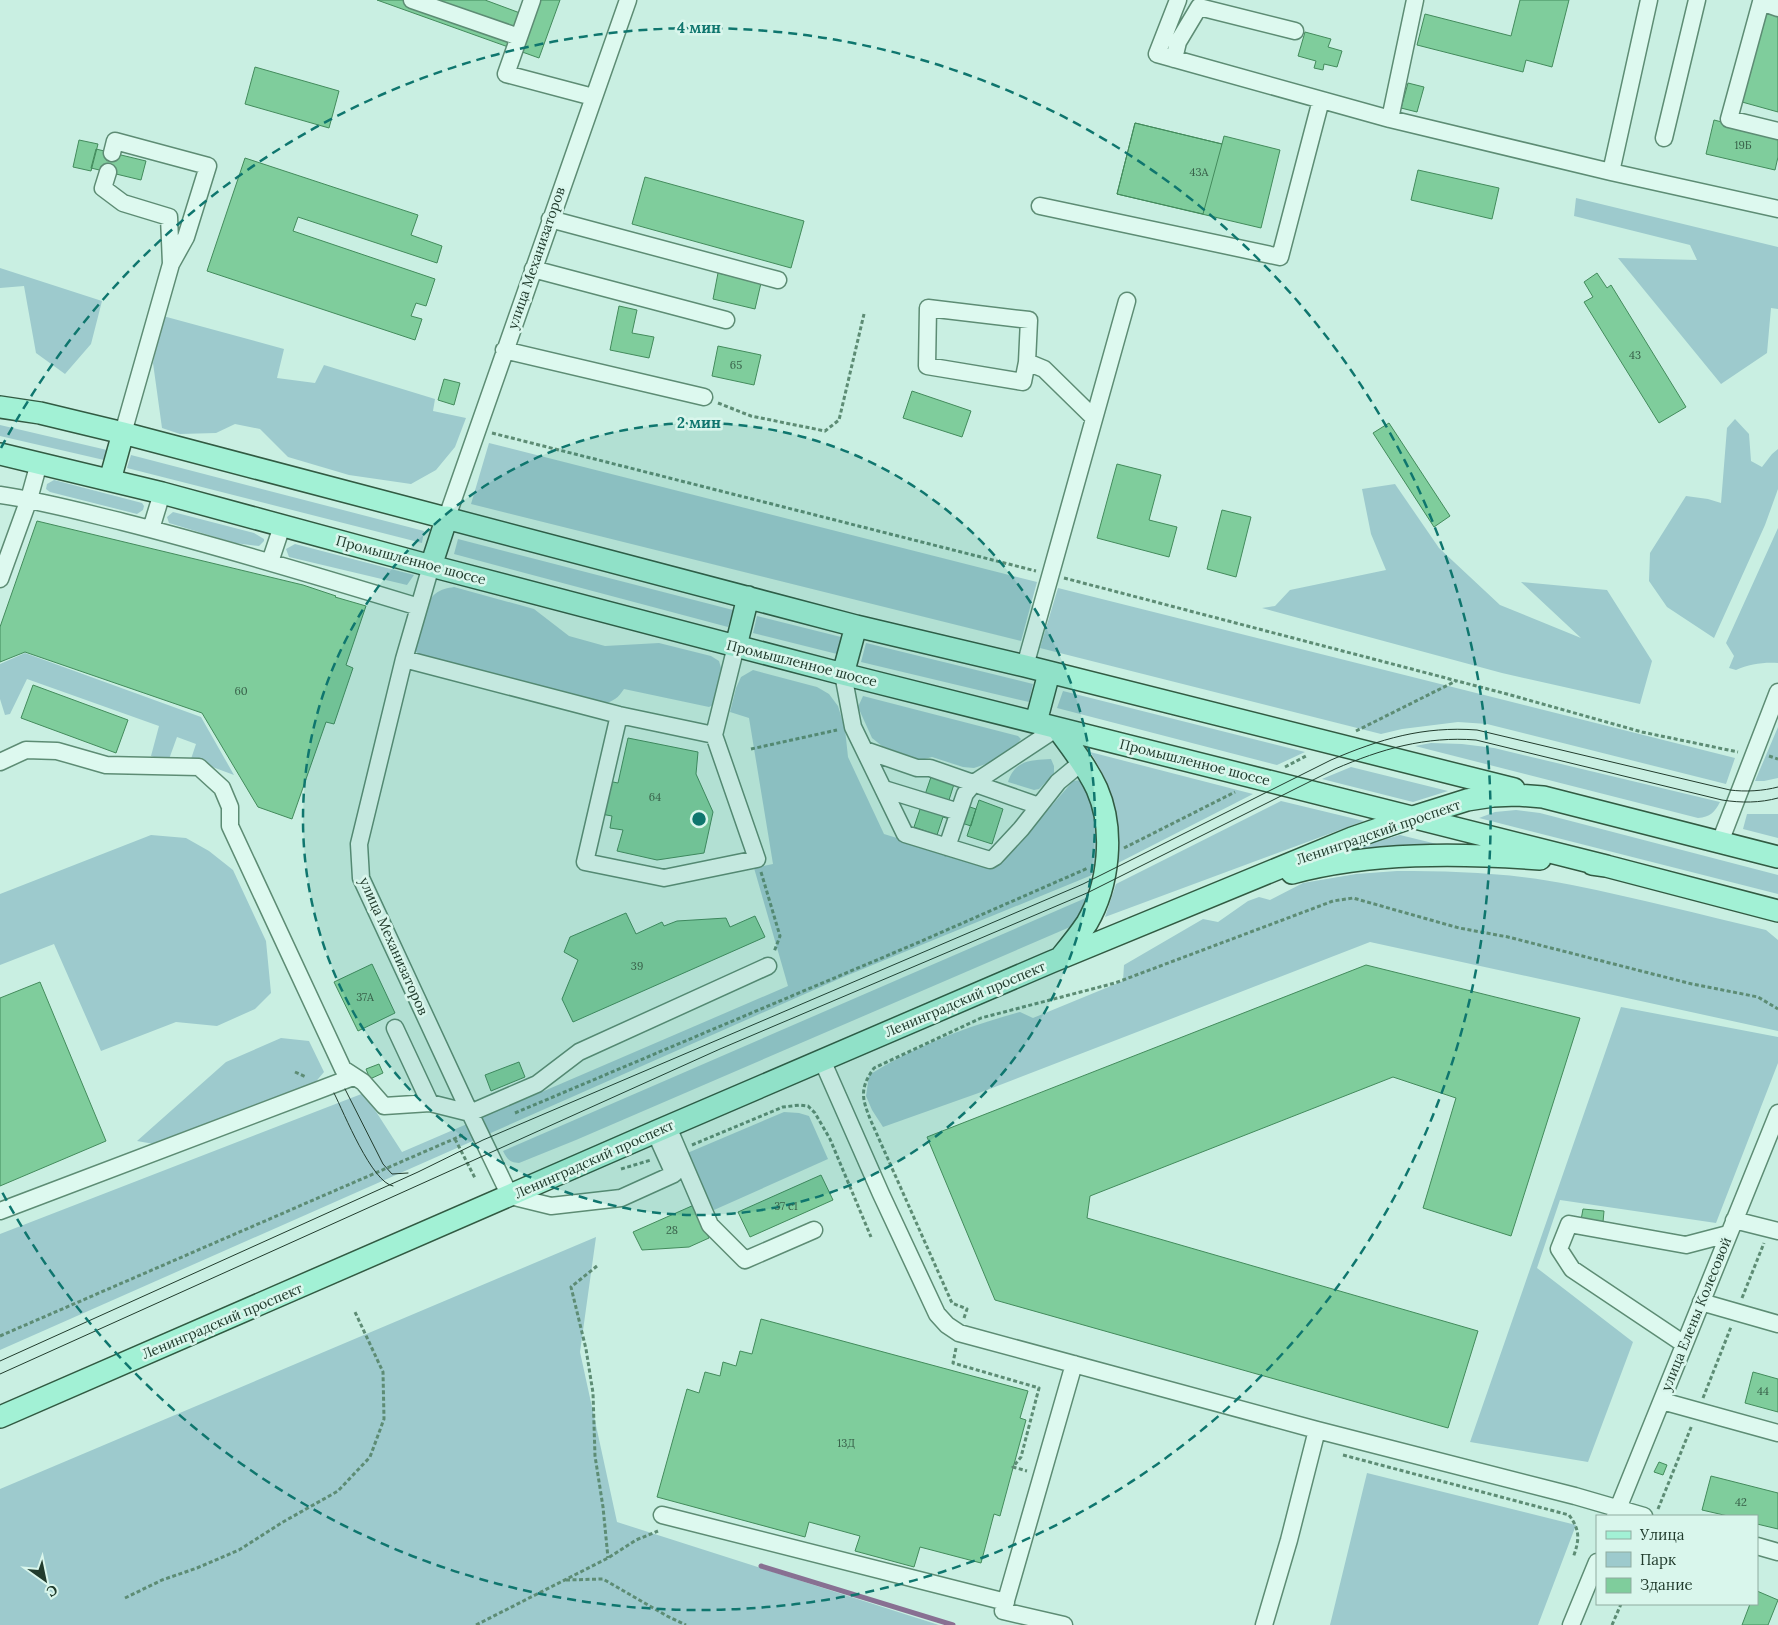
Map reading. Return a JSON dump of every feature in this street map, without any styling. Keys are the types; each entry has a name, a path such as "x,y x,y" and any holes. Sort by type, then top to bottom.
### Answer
{"main road":[{"path":"0,407 40,413 123,433 856,626 1049,672 1543,797"},
{"path":"110,480 123,433"},
{"name":"Промышленное шоссе","path":"0,454 162,493 843,674 1606,866"},
{"path":"431,566 446,518"},
{"path":"736,646 748,597"},
{"path":"843,674 856,626"},
{"path":"1036,722 1049,672"},
{"path":"1057,728 1091,777 1103,806 1107,822 1106,858 1100,890 1082,930 1061,958"},
{"name":"Ленинградский проспект","path":"0,1417 662,1129 1188,904 1352,838 1413,817 1467,800 1493,796 1543,797 1778,857"},
{"name":"Ленинградский проспект","path":"1188,904 1307,869 1357,861 1403,857 1506,856 1606,866 1778,911"}],"street":[{"path":"412,0 519,37"},
{"path":"532,0 506,74 593,97"},
{"name":"улица Механизаторов","path":"446,518 628,0"},
{"path":"1178,0 1157,54 1390,119 1611,172 1778,209"},
{"path":"1390,119 1415,0"},
{"path":"1611,172 1649,0"},
{"path":"1664,138 1697,0"},
{"path":"1778,8 1761,2 1729,119 1778,131"},
{"path":"1174,59 1178,42 1199,7 1295,31"},
{"path":"1040,206 1280,257 1321,100"},
{"path":"112,153 115,142 208,166 186,237 171,264 123,433"},
{"path":"108,172 103,188 123,202 169,217 171,264"},
{"path":"550,219 778,280"},
{"path":"533,269 726,320"},
{"path":"1024,666 1126,301"},
{"path":"928,308 1029,320 1027,362 1023,382 927,366 928,308"},
{"path":"504,350 704,397"},
{"path":"1027,362 1044,369 1094,418"},
{"path":"0,579 29,499 39,462"},
{"path":"151,529 162,493"},
{"path":"0,495 29,499 151,529 270,562 419,607"},
{"path":"270,562 282,526"},
{"name":"улица Механизаторов","path":"431,566 404,659 358,844 361,878 510,1196"},
{"path":"619,715 585,862 664,878 757,859 714,735 736,646"},
{"path":"404,659 619,715 714,735"},
{"path":"843,674 852,727 905,834 990,860 995,858 1058,782 1082,762"},
{"path":"1720,842 1778,692"},
{"path":"1026,748 1036,722"},
{"path":"947,847 965,794 974,783 1057,728"},
{"path":"0,762 26,750 57,751 106,765 199,767 222,788 230,807 230,826 343,1069 363,1082 384,1106 430,1103 470,1113 537,1084 579,1052 768,966"},
{"path":"865,750 917,768 930,768 1039,806"},
{"path":"884,789 959,812"},
{"path":"395,1028 430,1103"},
{"path":"822,1060 881,1194 937,1314 947,1325 959,1333 1617,1512 1637,1515"},
{"path":"0,1211 353,1077"},
{"name":"улица Елены Колесовой","path":"1617,1512 1778,1113"},
{"path":"662,1129 672,1153 710,1225 745,1260 814,1230"},
{"path":"510,1196 551,1206 621,1198 674,1174 672,1153"},
{"path":"1684,1344 1572,1269 1558,1248 1569,1224 1686,1245 1731,1227 1774,1230"},
{"path":"1701,1302 1778,1324"},
{"path":"1064,1625 1003,1611 1074,1364"},
{"path":"1662,1401 1778,1433"},
{"path":"1264,1625 1289,1540 1317,1430"},
{"path":"662,1514 1006,1602"},
{"path":"1758,1546 1778,1552"},
{"path":"1571,1625 1596,1564"}],"path":[{"path":"704,397 752,416 826,431 838,420 864,314"},
{"path":"477,429 1051,574 1456,680 1642,732 1778,759"},
{"path":"1261,779 1456,680"},
{"path":"751,749 852,727"},
{"path":"514,1114 1089,868 1236,791"},
{"path":"757,859 780,936 768,966"},
{"path":"1043,1476 1013,1467 1021,1457 1039,1388 953,1363 959,1333 967,1309 952,1303 871,1122 863,1101 863,1092 865,1080 874,1068 980,1018 1115,983 1333,901 1353,898 1459,928 1508,937 1692,984 1758,997 1778,1009"},
{"path":"615,1170 672,1153 783,1107 808,1106 815,1113 830,1139 871,1237"},
{"path":"0,1336 478,1129"},
{"path":"455,1139 475,1178"},
{"path":"1656,1515 1737,1312 1774,1230"},
{"path":"597,1266 571,1287 586,1349 593,1393 595,1456 608,1558"},
{"path":"124,1598 162,1580 197,1568 239,1550 283,1522 338,1491 370,1457 384,1419 383,1372 355,1312"},
{"path":"1334,1453 1569,1515 1579,1540 1573,1558"},
{"path":"476,1625 608,1558 636,1540 658,1531"},
{"path":"566,1580 603,1580 666,1616 686,1625"},
{"path":"1612,1625 1621,1605"}],"green space":[{"path":"1576,198 1778,247 1778,309 1771,308 1767,353 1721,384 1618,258 1697,260 1690,245 1574,216"},
{"path":"0,268 102,301 91,344 65,374 36,353 24,286 0,288"},
{"path":"163,316 284,349 277,378 315,383 324,365 435,399 433,411 466,418 455,447 436,470 411,484 349,475 288,457 260,429 235,424 216,433 180,434 162,428 153,363"},
{"path":"1735,419 1749,434 1751,461 1762,467 1778,449 1778,489 1765,525 1714,638 1667,607 1649,581 1650,553 1686,496 1721,503 1727,428"},
{"path":"0,425 107,450 104,460 0,436"},
{"path":"489,443 1037,582 1021,641 471,504"},
{"path":"131,455 424,531 422,543 127,468"},
{"path":"54,480 142,503 144,506 143,510 137,514 50,492 46,489 47,484"},
{"path":"1395,484 1439,548 1500,605 1581,638 1521,582 1607,590 1652,661 1640,704 1502,673 1262,608 1275,606 1290,590 1386,570 1371,534 1362,489"},
{"path":"173,512 254,533 264,539 264,541 259,546 235,543 169,523 167,517"},
{"path":"1778,528 1778,663 1757,664 1736,670 1729,668 1734,656 1726,643"},
{"path":"458,539 733,610 728,627 454,554"},
{"path":"295,544 414,575 407,585 289,557 286,549"},
{"path":"454,587 534,609 569,636 605,646 659,643 711,656 719,661 722,671 715,704 709,707 624,689 615,699 603,704 421,656 415,651 422,620 428,604 437,592"},
{"path":"1058,588 1735,758 1726,784 1487,724 1458,722 1402,729 1381,734 1040,648"},
{"path":"757,616 841,637 837,654 753,633"},
{"path":"866,643 1033,684 1029,702 861,662"},
{"path":"25,653 201,717 234,775 191,759 196,744 177,737 168,762 151,756 159,726 27,679 10,714 5,715 0,699 0,664"},
{"path":"753,670 817,687 829,694 838,706 845,729 848,757 884,834 994,868 1001,864 1073,781 1081,780 1097,826 1097,849 1092,875 841,978 0,1350 0,1234 364,1093 402,1152 788,986 754,868 773,864 749,718 730,712 741,677"},
{"path":"1063,691 1305,752 1277,765 1057,708"},
{"path":"863,696 1018,736 1021,739 1016,745 989,763 974,768 963,767 932,757 921,760 882,746 872,738 858,707"},
{"path":"1778,727 1778,778 1755,781"},
{"path":"1431,743 1494,748 1720,802 1712,813 1698,818 1415,746"},
{"path":"1090,752 1253,794 1116,864 1119,835 1114,805 1104,777"},
{"path":"1051,759 1054,766 1054,774 1039,789 1034,790 1008,782 1019,765 1030,761"},
{"path":"1351,767 1448,791 1413,802 1322,779"},
{"path":"1281,801 1364,821 1105,917 1116,884"},
{"path":"1516,810 1540,813 1778,875 1778,894 1479,818 1495,812"},
{"path":"1747,814 1778,814 1778,838 1743,829"},
{"path":"151,835 186,838 209,851 233,870 266,941 271,993 255,1009 217,1026 176,1022 101,1051 54,944 0,965 0,894"},
{"path":"1400,835 1445,846 1403,846 1345,851"},
{"path":"1397,871 1441,871 1550,881 1621,895 1766,930 1778,940 1778,1031 1370,942 987,1090 883,1127 872,1110 866,1096 869,1075 923,1046 962,1030 1020,1012 1033,1018 1123,981 1124,965 1203,919 1218,922 1248,901 1259,897 1270,900 1303,883 1356,874"},
{"path":"1088,897 1077,924 519,1163 509,1160 503,1151"},
{"path":"1621,1007 1778,1037 1778,1063 1716,1223 1560,1200 1537,1268 1633,1342 1588,1462 1470,1442"},
{"path":"281,1038 309,1041 324,1072 313,1085 154,1144 137,1141 226,1062"},
{"path":"784,1112 809,1116 828,1159 714,1210 685,1154"},
{"path":"596,1237 580,1352 617,1522 939,1625 0,1625 0,1489"},
{"path":"1367,1473 1576,1525 1538,1625 1330,1625"}],"building":[{"path":"377,0 485,0 520,13 525,0 560,0 539,58"},
{"path":"1520,0 1569,0 1552,67 1526,60 1523,72 1417,45 1425,14 1511,36"},
{"path":"1767,11 1778,14 1778,112 1742,102"},
{"path":"1305,32 1331,39 1328,47 1342,51 1337,67 1324,64 1323,70 1314,68 1316,61 1298,56"},
{"path":"255,67 339,91 329,128 245,104"},
{"path":"1408,83 1424,87 1417,112 1401,108"},
{"path":"1714,120 1778,136 1778,157 1775,170 1706,154"},
{"path":"1135,123 1222,144 1224,136 1280,150 1261,228 1117,194"},
{"path":"1135,123 1222,144 1203,214 1117,194"},
{"path":"79,140 98,144 91,171 73,167"},
{"path":"96,149 146,161 141,180 91,168"},
{"path":"245,158 418,215 411,235 442,246 437,263 298,217 293,231 435,279 426,306 416,303 411,316 422,319 415,340 207,271"},
{"path":"1418,170 1499,188 1492,219 1411,200"},
{"path":"645,177 804,221 791,268 632,224"},
{"path":"718,273 761,283 755,309 713,299"},
{"path":"1597,273 1607,288 1611,285 1686,407 1659,423 1584,302 1593,297 1584,282"},
{"path":"619,306 637,310 632,333 654,337 649,358 610,350"},
{"path":"718,346 761,355 754,385 712,376"},
{"path":"444,379 460,383 454,405 438,400"},
{"path":"912,391 971,411 962,437 903,418"},
{"path":"1389,423 1450,516 1434,527 1373,433"},
{"path":"1117,464 1161,475 1149,520 1177,527 1169,557 1097,538"},
{"path":"1222,510 1251,517 1236,577 1207,569"},
{"path":"37,521 303,585 366,606 346,665 353,668 334,724 326,722 292,819 258,807 202,713 25,652 0,662 0,627"},
{"path":"33,685 128,720 116,753 21,718"},
{"path":"628,738 698,752 696,774 713,812 704,853 657,860 617,851 623,830 610,828 612,816 601,814 608,781 618,783"},
{"path":"932,774 955,781 949,800 976,809 971,826 943,817 937,835 914,827"},
{"path":"979,800 1003,809 992,844 967,836"},
{"path":"626,913 636,934 662,922 664,926 677,921 726,918 730,927 755,916 765,937 573,1022 562,999 578,960 564,952 570,937"},
{"path":"372,964 395,1013 358,1031 334,982"},
{"path":"1366,965 1580,1018 1511,1236 1423,1208 1456,1098 1393,1077 1090,1196 1087,1218 1478,1331 1448,1428 995,1300 927,1137"},
{"path":"40,982 106,1141 0,1186 0,998"},
{"path":"519,1062 525,1077 491,1091 485,1075"},
{"path":"379,1064 383,1073 370,1079 366,1069"},
{"path":"821,1175 833,1200 750,1237 738,1212"},
{"path":"694,1205 709,1238 689,1247 642,1250 633,1232"},
{"path":"1583,1209 1604,1211 1603,1222 1581,1220"},
{"path":"761,1319 1028,1391 1020,1418 1026,1420 1000,1516 994,1514 981,1563 920,1547 914,1567 855,1551 860,1536 809,1522 805,1537 657,1497 687,1389 699,1393 705,1372 720,1376 723,1362 736,1366 740,1351 752,1354"},
{"path":"1753,1372 1778,1379 1778,1412 1745,1403"},
{"path":"1659,1462 1667,1465 1663,1475 1654,1472"},
{"path":"1711,1476 1778,1493 1778,1529 1758,1524 1758,1515 1724,1515 1702,1510"},
{"path":"1758,1591 1778,1600 1768,1625 1742,1625 1750,1605 1758,1605"}],"waterway":[{"path":"761,1566 953,1625"}],"tram line":[{"path":"0,1361 418,1172 483,1140 1083,884 1331,760 1384,740 1438,730 1477,730 1730,790 1754,791 1778,787"},
{"path":"0,1374 720,1049 1087,893 1335,769 1369,755 1422,742 1457,739 1476,740 1722,800 1750,802 1778,798"},
{"path":"345,1089 383,1164 392,1174 408,1173"},
{"path":"334,1093 368,1161 376,1173 385,1182 393,1186"}]}
